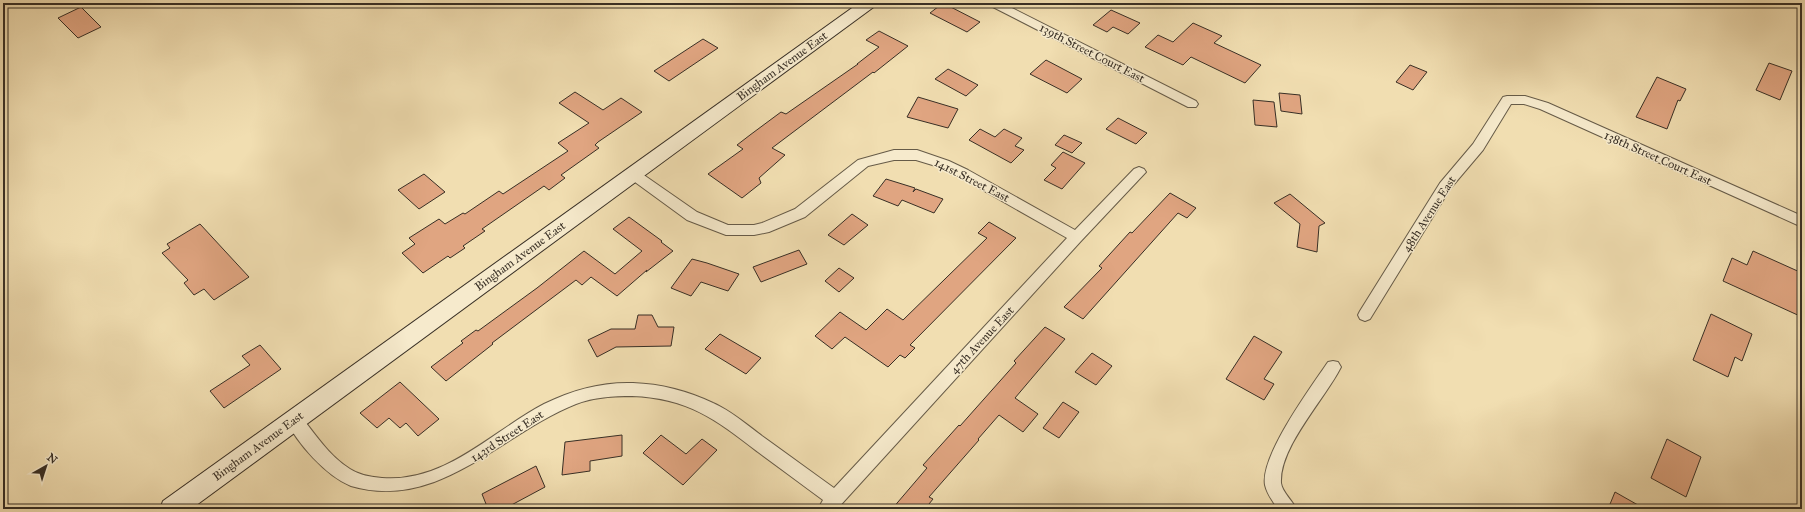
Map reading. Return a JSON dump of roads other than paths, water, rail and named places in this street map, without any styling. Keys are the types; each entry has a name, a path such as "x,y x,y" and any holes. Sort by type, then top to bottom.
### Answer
{"street":[{"name":"Bingham Avenue East","path":"172,509 869,3"},
{"name":"139th Street Court East","path":"993,3 1192,104"},
{"name":"48th Avenue East","path":"1365,315 1445,186 1478,147 1507,100 1512,100"},
{"name":"138th Street Court East","path":"1512,100 1524,100 1544,106 1802,222"},
{"name":"141st Street East","path":"633,174 692,216 726,230 754,230 783,221 800,213 863,163 894,154 917,155 939,162 963,173 1076,237"},
{"name":"47th Avenue East","path":"831,504 1076,237 1139,172"},
{"path":"1288,509 1274,486 1274,469 1284,445 1333,367"},
{"name":"143rd Street East","path":"294,420 329,463 346,476 381,486 400,485 424,482 441,476 475,458 519,425 569,400 602,392 655,392 705,405 721,415 831,504"}]}
